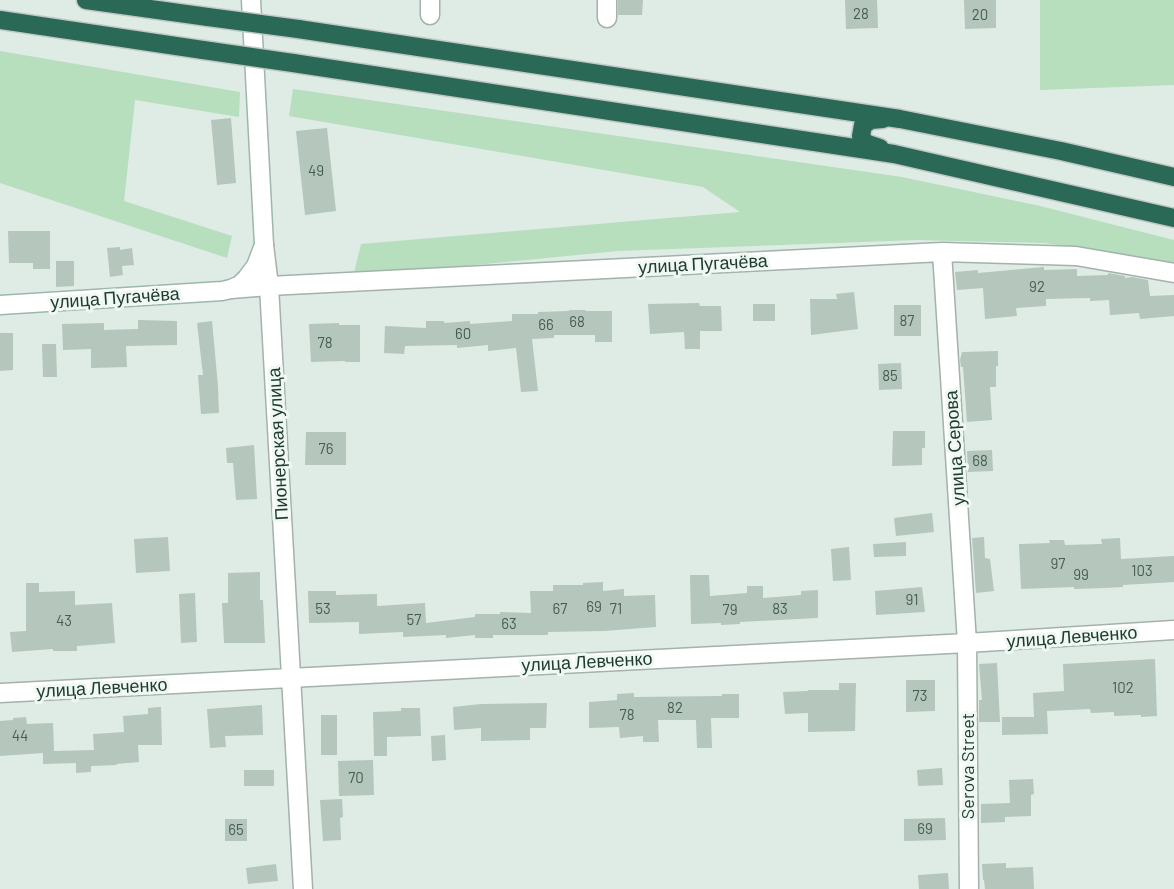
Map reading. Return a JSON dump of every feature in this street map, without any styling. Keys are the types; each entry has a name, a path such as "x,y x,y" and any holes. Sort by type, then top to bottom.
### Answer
{"highway":[{"path":"86,0 298,29 900,119 1174,177"},
{"path":"0,20 894,154 1174,218"},
{"path":"894,154 865,143 861,136 863,125 872,120 900,119"}],"street":[{"name":"Пионерская улица","path":"251,0 303,889"},
{"path":"231,289 248,278 256,266 264,245"},
{"name":"улица Пугачёва","path":"0,305 269,285 942,252 1076,256 1174,273"},
{"name":"улица Серова","path":"942,252 967,643"},
{"name":"улица Левченко","path":"0,693 967,643 1174,630"},
{"name":"Serova Street","path":"967,643 969,889"}],"green space":[{"path":"1040,0 1174,0 1174,85 1040,90"},
{"path":"0,51 240,92 239,117 135,100 124,201 232,236 227,258 0,183"},
{"path":"293,89 902,177 1040,206 1174,240 1174,266 1044,243 917,240 618,251 353,277 361,244 740,212 703,187 289,116"}],"building":[{"path":"618,0 643,0 642,15 618,15"},
{"path":"845,0 877,0 878,28 846,29"},
{"path":"964,0 996,0 996,28 965,29"},
{"path":"231,118 236,183 217,185 211,120"},
{"path":"327,128 336,211 305,215 296,131"},
{"path":"8,231 50,231 50,269 33,269 33,263 9,263"},
{"path":"120,247 120,250 132,248 134,265 122,266 123,275 110,277 107,248"},
{"path":"56,261 74,261 74,286 56,287"},
{"path":"1044,267 1044,270 1077,269 1077,276 1108,275 1108,273 1125,276 1125,278 1148,280 1150,296 1174,295 1174,316 1140,319 1139,313 1110,315 1109,300 1090,301 1090,298 1046,299 1046,306 1016,308 1017,316 985,319 983,288 957,290 955,272 978,270 978,273"},
{"path":"854,292 858,329 811,335 810,299 837,299 836,294"},
{"path":"699,303 700,306 721,306 722,331 700,331 700,349 685,349 684,332 650,334 648,304"},
{"path":"753,304 775,304 775,321 753,321"},
{"path":"894,305 921,305 921,336 894,336"},
{"path":"612,311 612,342 595,342 595,335 554,335 554,338 532,339 538,391 521,392 516,348 488,351 488,345 457,348 457,345 405,346 404,354 384,353 385,326 426,328 426,321 444,321 444,323 470,321 470,324 512,321 512,314 538,314 538,312"},
{"path":"138,320 177,321 177,345 126,346 127,367 91,368 91,349 63,350 62,324 104,323 104,330 138,329"},
{"path":"212,321 219,413 201,414 198,375 203,375 197,323"},
{"path":"339,323 339,325 360,325 360,362 311,362 309,324"},
{"path":"0,333 13,333 13,370 0,371"},
{"path":"42,344 56,344 57,377 43,377"},
{"path":"998,351 996,387 990,387 992,420 967,422 963,367 961,367 960,360 962,352"},
{"path":"901,363 902,389 879,390 878,364"},
{"path":"893,431 925,431 922,465 892,466"},
{"path":"306,432 346,432 346,465 305,465"},
{"path":"254,445 257,499 236,500 233,463 227,463 226,448"},
{"path":"992,450 993,471 968,472 967,451"},
{"path":"932,513 934,532 896,536 894,518"},
{"path":"168,537 170,571 136,573 134,539"},
{"path":"984,537 985,558 990,559 994,591 976,593 972,538"},
{"path":"1120,538 1121,559 1174,556 1174,582 1105,588 1021,589 1019,544 1064,540 1065,545 1102,544 1101,539"},
{"path":"906,542 906,556 874,557 873,544"},
{"path":"849,547 851,580 833,581 831,549"},
{"path":"260,572 260,600 263,600 265,643 224,643 222,603 228,603 228,573"},
{"path":"690,575 709,575 710,596 747,593 747,586 763,586 763,598 801,595 801,591 818,590 818,618 721,625 721,623 691,624"},
{"path":"603,582 603,591 624,589 624,596 655,595 656,627 548,632 548,635 493,635 493,638 475,638 475,635 446,638 446,635 403,637 403,632 359,634 359,622 309,623 308,591 336,591 336,595 377,594 377,606 425,603 426,623 475,617 475,614 531,613 530,591 553,591 553,585"},
{"path":"26,583 39,583 39,592 75,591 75,605 112,603 115,643 77,646 77,651 53,651 53,649 12,652 10,632 26,631"},
{"path":"922,587 925,612 876,615 875,591"},
{"path":"195,593 197,642 181,643 179,594"},
{"path":"1155,659 1157,716 1114,716 1114,712 1091,713 1090,709 1047,711 1048,734 1002,735 1002,717 1034,717 1033,693 1064,691 1063,664"},
{"path":"997,663 1000,722 979,722 979,700 982,700 979,664"},
{"path":"906,680 935,680 935,711 906,712"},
{"path":"839,683 856,683 855,731 808,732 808,713 785,714 783,692 839,690"},
{"path":"634,693 634,697 739,694 739,718 711,718 712,748 697,748 696,720 658,720 659,742 643,742 643,736 620,738 619,727 589,728 589,702 617,700 617,694"},
{"path":"547,703 546,728 530,728 530,740 481,741 481,728 454,730 453,707 481,704"},
{"path":"262,705 263,735 225,736 226,747 210,748 207,709"},
{"path":"161,707 162,745 138,745 139,762 91,766 91,772 76,773 76,763 43,764 43,753 0,756 0,721 26,717 27,724 53,723 54,751 94,750 93,734 124,732 123,716 148,714 148,708"},
{"path":"401,708 420,708 421,736 387,737 387,756 374,756 373,712 401,711"},
{"path":"321,715 337,715 337,755 321,755"},
{"path":"445,735 446,760 432,761 431,736"},
{"path":"373,760 374,795 339,796 338,761"},
{"path":"942,768 943,785 918,786 917,770"},
{"path":"244,770 274,770 274,786 244,786"},
{"path":"1033,779 1034,794 1031,795 1031,816 1005,817 1005,822 981,823 981,804 1010,803 1009,780"},
{"path":"342,799 341,840 323,841 320,800"},
{"path":"945,818 946,840 904,841 904,819"},
{"path":"225,819 247,819 247,841 225,841"},
{"path":"1006,863 1006,868 1033,867 1034,889 985,889 982,864"},
{"path":"276,864 278,881 248,884 246,868"},
{"path":"948,873 949,889 919,889 918,875"}]}
